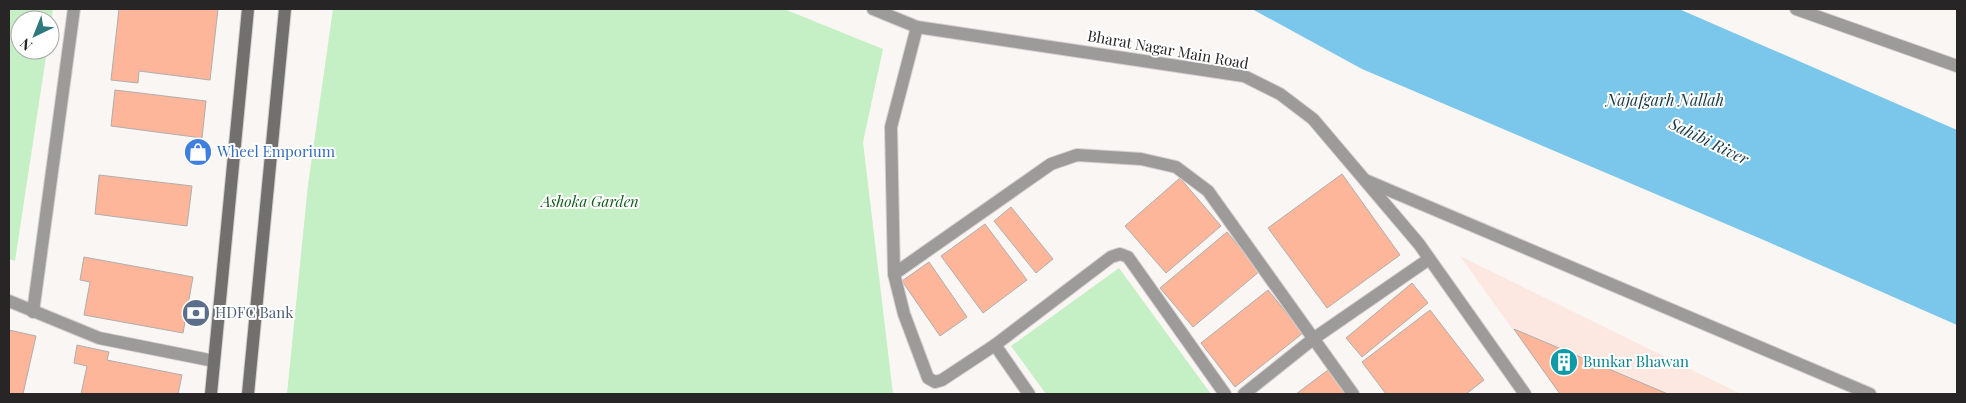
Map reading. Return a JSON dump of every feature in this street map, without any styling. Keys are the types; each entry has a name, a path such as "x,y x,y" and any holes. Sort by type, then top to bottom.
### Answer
{"main road":[{"path":"211,394 248,9"},
{"path":"248,394 285,9"}],"street":[{"path":"33,312 74,9"},
{"name":"Bharat Nagar Main Road","path":"873,9 917,27 1244,76 1280,94 1313,119 1365,180 1429,259 1525,394"},
{"path":"1796,9 1957,66"},
{"path":"917,27 891,127 894,274 904,314 928,378 935,382 942,380 995,345 1111,257 1120,254 1128,257 1225,394"},
{"path":"894,274 1052,164 1077,155 1141,159 1176,167 1208,191 1353,394"},
{"path":"1365,180 1870,394"},
{"path":"1244,394 1313,339 1429,259"},
{"path":"9,301 99,338 214,361"},
{"path":"995,345 1029,394"}],"shaded area":[{"path":"1460,256 1741,394 1559,394"}],"green space":[{"path":"9,9 53,9 10,10 10,60 45,60 15,261 9,259"},
{"name":"Ashoka Garden","path":"333,9 784,9 883,49 863,142 893,394 287,394 308,185"},
{"path":"1119,268 1211,394 1046,394 1011,346"}],"water":[{"name":"Najafgarh Nallah","path":"1252,9 1679,9 1957,130 1957,325 1766,241 1362,69"}],"building":[{"path":"119,9 218,9 210,80 139,71 138,83 111,80"},
{"path":"115,90 206,101 202,138 111,126"},
{"path":"1342,174 1400,255 1327,308 1268,228"},
{"path":"99,175 192,186 187,226 95,214"},
{"path":"1180,178 1221,226 1166,273 1125,226"},
{"path":"1011,207 1053,259 1036,273 994,221"},
{"path":"985,224 1027,280 983,313 941,256"},
{"path":"1227,232 1260,271 1193,327 1160,288"},
{"path":"84,257 193,277 183,333 84,315 90,282 80,280"},
{"path":"929,262 967,317 940,336 902,281"},
{"path":"1412,283 1428,303 1362,357 1346,338"},
{"path":"1268,290 1303,333 1235,387 1201,343"},
{"path":"1430,310 1484,380 1466,394 1386,394 1362,362"},
{"name":"Bunkar Bhawan","path":"1514,329 1668,394 1560,394"},
{"path":"9,330 36,336 23,394 9,394"},
{"path":"77,345 109,352 107,360 182,375 178,394 81,394 87,366 74,363"},
{"path":"1328,370 1346,394 1296,394"}],"place":[{"name":"Wheel Emporium","path":"198,152"},
{"name":"HDFC Bank","path":"196,313"},
{"name":"Bunkar Bhawan","path":"1564,362"}],"water label":[{"name":"Sahibi River","path":"1709,141"}]}
